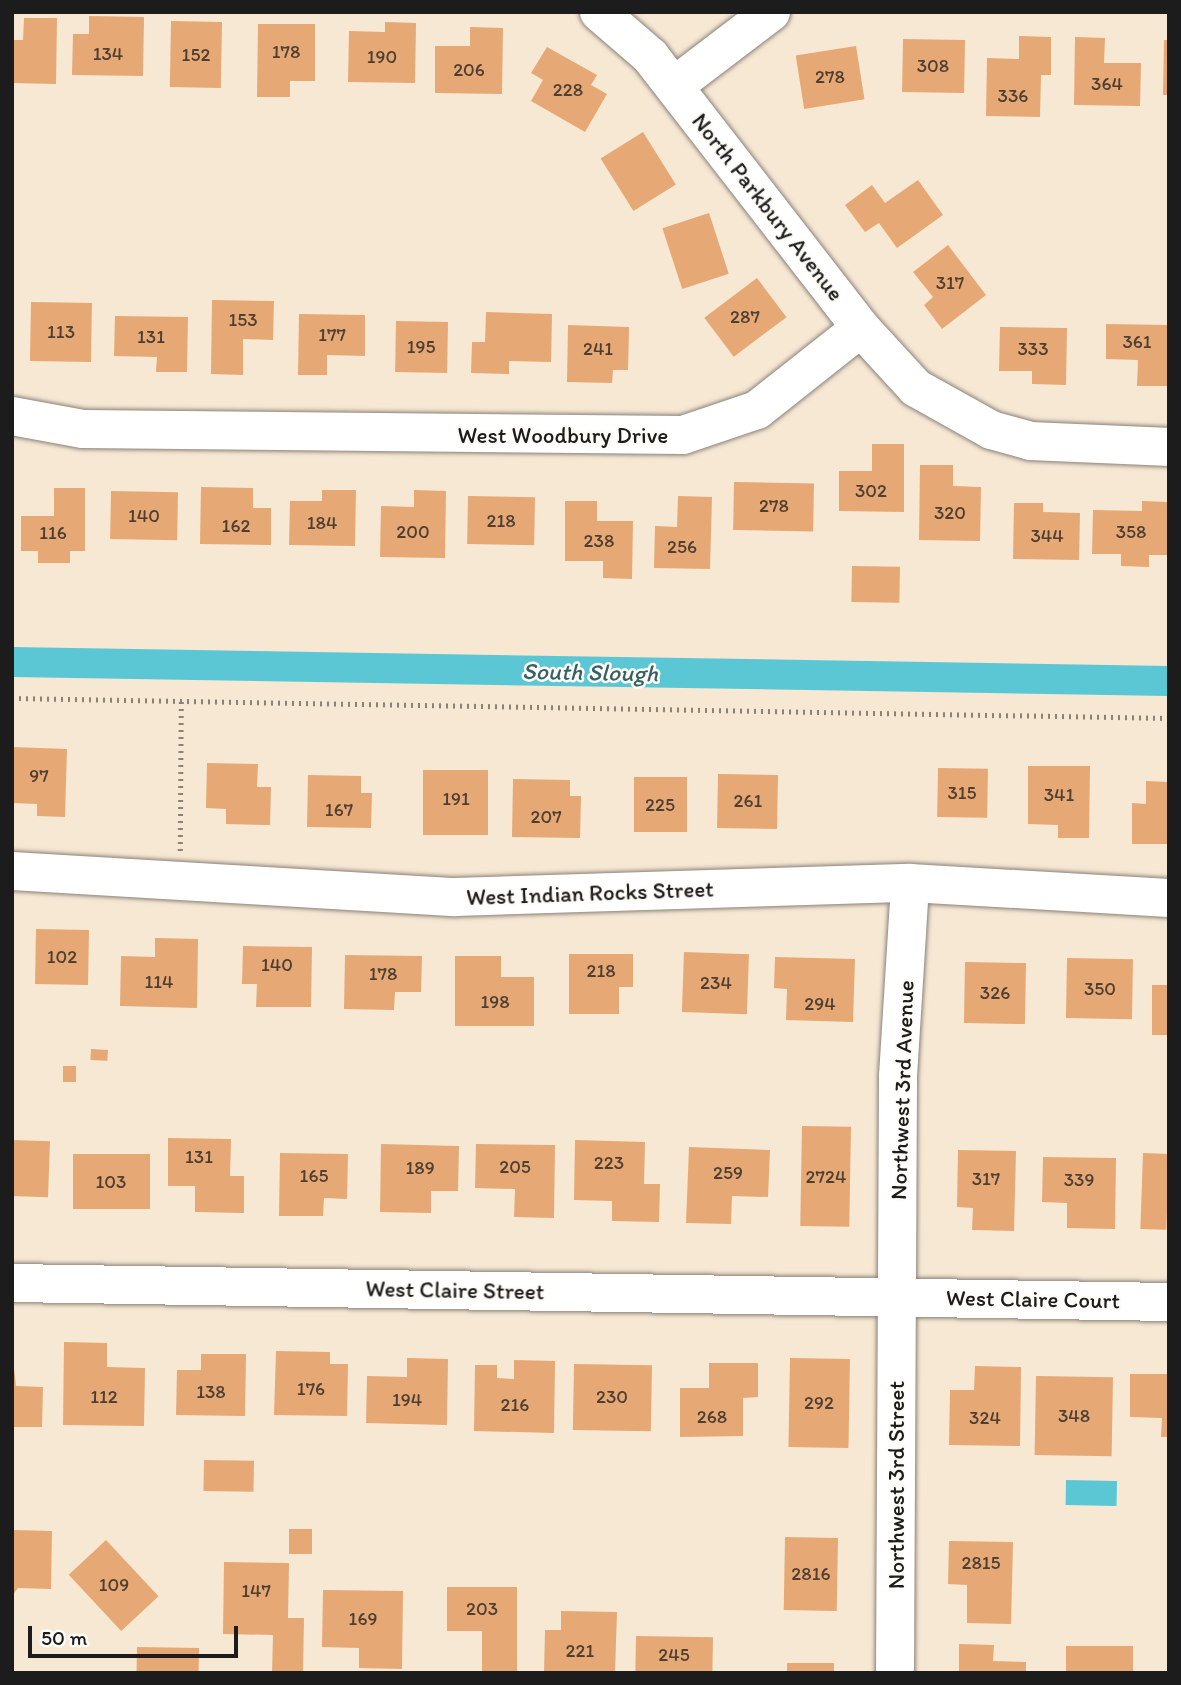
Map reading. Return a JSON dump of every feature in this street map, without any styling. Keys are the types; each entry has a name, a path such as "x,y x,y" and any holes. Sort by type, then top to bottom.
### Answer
{"street":[{"name":"North Parkbury Avenue","path":"599,12 674,86 862,328"},
{"path":"674,86 771,12"},
{"path":"862,328 916,388 990,430 1064,444 1169,447"},
{"name":"West Woodbury Drive","path":"12,416 83,429 683,435 757,410 862,328"},
{"name":"West Indian Rocks Street","path":"12,871 455,897 910,883 1169,898"},
{"name":"Northwest 3rd Avenue","path":"898,1297 898,1076 910,883"},
{"name":"West Claire Street","path":"12,1283 898,1297"},
{"name":"West Claire Court","path":"898,1297 1169,1302"},
{"name":"Northwest 3rd Street","path":"895,1673 898,1297"}],"path":[{"path":"12,698 1169,719"},
{"path":"180,855 181,701"}],"water":[{"path":"1066,1480 1117,1481 1117,1506 1066,1505"}],"building":[{"path":"89,16 144,17 143,76 72,75 73,34 89,34"},
{"path":"24,18 57,18 56,84 12,83 12,40 23,40"},
{"path":"171,21 222,22 221,88 170,87"},
{"path":"385,22 416,23 415,83 348,82 349,31 385,32"},
{"path":"258,24 315,24 315,81 290,81 290,97 257,97"},
{"path":"470,27 503,28 502,94 435,93 435,46 470,46"},
{"path":"1019,36 1051,37 1051,75 1041,75 1040,117 986,116 987,58 1019,59"},
{"path":"1075,37 1105,38 1104,63 1141,63 1140,106 1074,105"},
{"path":"903,39 965,40 964,93 902,92"},
{"path":"1164,40 1169,40 1169,95 1163,95"},
{"path":"856,46 864,99 804,109 796,56"},
{"path":"547,47 597,75 591,85 607,94 585,132 531,101 543,80 531,73"},
{"path":"643,132 676,185 633,211 601,158"},
{"path":"918,180 943,215 897,248 879,223 865,232 845,205 872,185 885,203"},
{"path":"709,213 729,274 682,289 662,228"},
{"path":"948,245 986,295 942,329 924,305 933,297 913,272"},
{"path":"757,278 786,317 734,357 704,318"},
{"path":"212,300 274,301 273,340 243,339 243,375 211,374"},
{"path":"31,302 92,303 91,362 30,361"},
{"path":"486,312 552,314 551,362 509,361 509,374 471,373 472,342 485,342"},
{"path":"299,314 365,315 365,356 327,355 327,375 298,375"},
{"path":"115,316 188,317 187,372 156,372 157,357 114,356"},
{"path":"396,321 448,322 447,373 395,372"},
{"path":"1106,324 1169,325 1169,386 1137,386 1138,360 1106,359"},
{"path":"568,325 629,327 628,370 613,370 612,383 567,382"},
{"path":"1000,327 1067,328 1066,385 1032,384 1032,371 999,371"},
{"path":"872,444 904,444 904,512 839,511 839,471 872,471"},
{"path":"920,465 953,465 953,486 981,487 980,541 919,540"},
{"path":"734,482 814,483 813,531 733,530"},
{"path":"201,487 253,488 253,508 271,508 271,545 200,544"},
{"path":"54,488 85,488 85,551 70,551 70,563 38,563 38,551 21,551 21,516 54,516"},
{"path":"322,490 356,490 355,546 289,545 290,501 322,501"},
{"path":"414,490 446,491 445,558 380,557 381,506 414,507"},
{"path":"111,491 178,492 177,540 110,539"},
{"path":"468,496 535,497 534,545 467,544"},
{"path":"678,496 712,497 710,569 654,568 655,526 677,527"},
{"path":"565,501 597,501 597,521 633,521 632,579 603,578 603,561 565,561"},
{"path":"1142,501 1169,502 1169,555 1149,555 1149,567 1121,566 1121,554 1092,554 1093,510 1142,511"},
{"path":"1014,503 1043,503 1043,512 1080,513 1079,560 1013,559"},
{"path":"852,566 900,567 899,603 851,602"},
{"path":"12,747 67,749 65,817 37,816 37,804 12,803"},
{"path":"207,763 258,764 257,787 271,787 270,825 226,824 226,809 206,808"},
{"path":"1028,766 1090,766 1089,838 1058,838 1058,825 1028,824"},
{"path":"938,768 988,769 987,818 937,817"},
{"path":"423,770 488,770 488,835 423,835"},
{"path":"718,774 778,775 777,829 717,828"},
{"path":"308,775 361,776 361,793 372,793 371,828 307,827"},
{"path":"634,777 687,777 687,832 634,832"},
{"path":"513,779 570,780 570,796 581,796 580,838 512,837"},
{"path":"1146,781 1169,782 1169,844 1132,844 1132,803 1146,804"},
{"path":"36,929 89,930 88,985 35,984"},
{"path":"155,938 198,939 197,1008 120,1006 121,956 155,957"},
{"path":"243,946 312,947 311,1007 256,1007 257,984 242,984"},
{"path":"684,952 749,954 747,1014 682,1012"},
{"path":"569,954 633,954 633,987 619,987 619,1014 569,1014"},
{"path":"345,955 422,956 421,992 395,992 394,1010 344,1009"},
{"path":"455,956 501,956 501,977 534,977 534,1026 455,1026"},
{"path":"775,957 855,959 853,1022 786,1020 787,989 774,988"},
{"path":"1067,958 1133,959 1132,1019 1066,1018"},
{"path":"965,962 1026,963 1025,1024 964,1023"},
{"path":"1152,985 1169,985 1169,1035 1152,1035"},
{"path":"91,1049 108,1050 107,1061 90,1060"},
{"path":"63,1066 76,1066 76,1082 63,1082"},
{"path":"802,1126 851,1127 849,1227 800,1226"},
{"path":"168,1138 231,1139 230,1176 244,1176 244,1213 195,1212 195,1186 168,1186"},
{"path":"12,1140 50,1141 48,1197 12,1196"},
{"path":"575,1140 645,1142 644,1184 660,1184 659,1222 612,1221 612,1201 574,1200"},
{"path":"381,1144 459,1146 458,1191 431,1191 431,1213 380,1212"},
{"path":"476,1144 555,1145 554,1218 514,1217 515,1189 475,1188"},
{"path":"689,1147 770,1150 768,1197 732,1196 731,1224 686,1223"},
{"path":"958,1150 1016,1151 1014,1231 972,1230 973,1208 957,1207"},
{"path":"280,1153 348,1154 347,1199 324,1198 323,1216 279,1216"},
{"path":"1143,1153 1169,1154 1166,1230 1140,1229"},
{"path":"73,1154 150,1154 150,1209 73,1209"},
{"path":"1043,1157 1116,1158 1115,1229 1067,1228 1067,1203 1042,1202"},
{"path":"64,1342 107,1343 107,1367 145,1368 144,1426 63,1425"},
{"path":"12,1350 16,1386 43,1387 42,1427 12,1427"},
{"path":"276,1351 330,1352 330,1364 348,1364 347,1416 274,1415"},
{"path":"201,1354 246,1354 245,1416 176,1415 177,1370 201,1370"},
{"path":"407,1358 448,1359 447,1425 366,1423 367,1376 407,1377"},
{"path":"790,1358 850,1359 848,1448 788,1447"},
{"path":"514,1360 555,1361 554,1433 474,1431 475,1365 497,1365 497,1378 514,1379"},
{"path":"709,1363 758,1363 758,1397 743,1398 743,1436 680,1437 680,1388 709,1388"},
{"path":"574,1364 652,1365 651,1431 573,1430"},
{"path":"975,1366 1021,1367 1020,1446 949,1445 950,1390 974,1390"},
{"path":"1130,1374 1169,1374 1169,1437 1161,1437 1162,1418 1130,1417"},
{"path":"1036,1376 1113,1377 1112,1456 1035,1455"},
{"path":"204,1460 254,1461 253,1492 203,1491"},
{"path":"289,1529 312,1529 312,1554 289,1554"},
{"path":"12,1530 52,1531 51,1589 18,1588 12,1596"},
{"path":"785,1537 838,1538 837,1611 784,1610"},
{"path":"106,1540 159,1596 121,1631 69,1575"},
{"path":"949,1541 1013,1542 1011,1624 967,1623 967,1585 948,1584"},
{"path":"224,1562 289,1563 288,1618 304,1618 303,1673 272,1673 273,1635 223,1634"},
{"path":"447,1587 517,1587 517,1672 482,1672 482,1631 447,1631"},
{"path":"323,1590 403,1591 402,1669 359,1668 359,1648 322,1647"},
{"path":"561,1611 617,1612 615,1673 544,1673 545,1630 561,1630"},
{"path":"636,1636 713,1637 712,1673 635,1673"},
{"path":"959,1644 994,1645 993,1661 1026,1662 1026,1673 959,1673"},
{"path":"1066,1646 1133,1646 1133,1673 1066,1673"},
{"path":"137,1647 199,1648 199,1673 137,1673"},
{"path":"787,1663 834,1663 834,1673 787,1673"}],"waterway":[{"name":"South Slough","path":"12,662 1169,681"}]}
